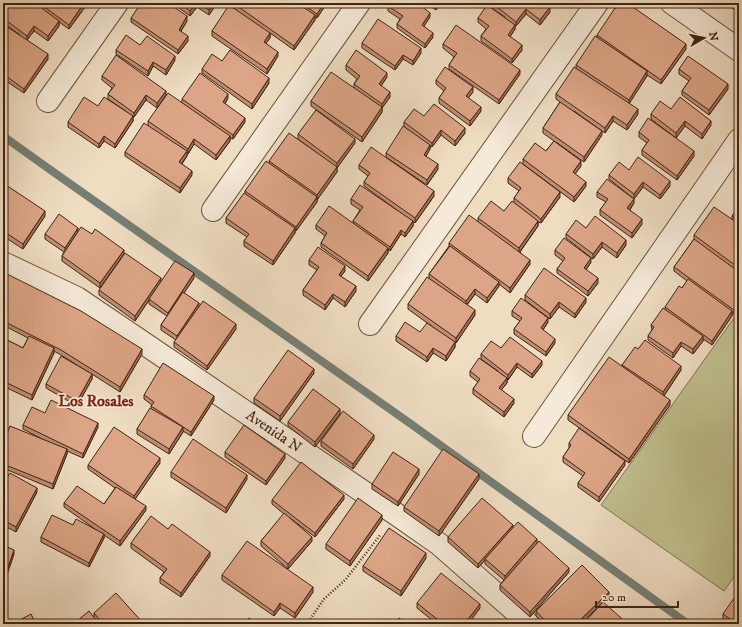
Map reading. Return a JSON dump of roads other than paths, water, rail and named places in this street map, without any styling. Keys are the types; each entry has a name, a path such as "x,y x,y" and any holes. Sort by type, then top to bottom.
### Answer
{"street":[{"path":"48,101 117,3"},
{"path":"213,210 359,3"},
{"path":"370,324 597,3"},
{"path":"672,3 739,50"},
{"path":"534,436 739,140"},
{"name":"Avenida N","path":"3,263 77,298 396,514 439,544 528,624"}],"waterway":[{"path":"3,136 411,424 688,624"}],"district":[{"name":"Los Rosales","path":"96,400"}]}
